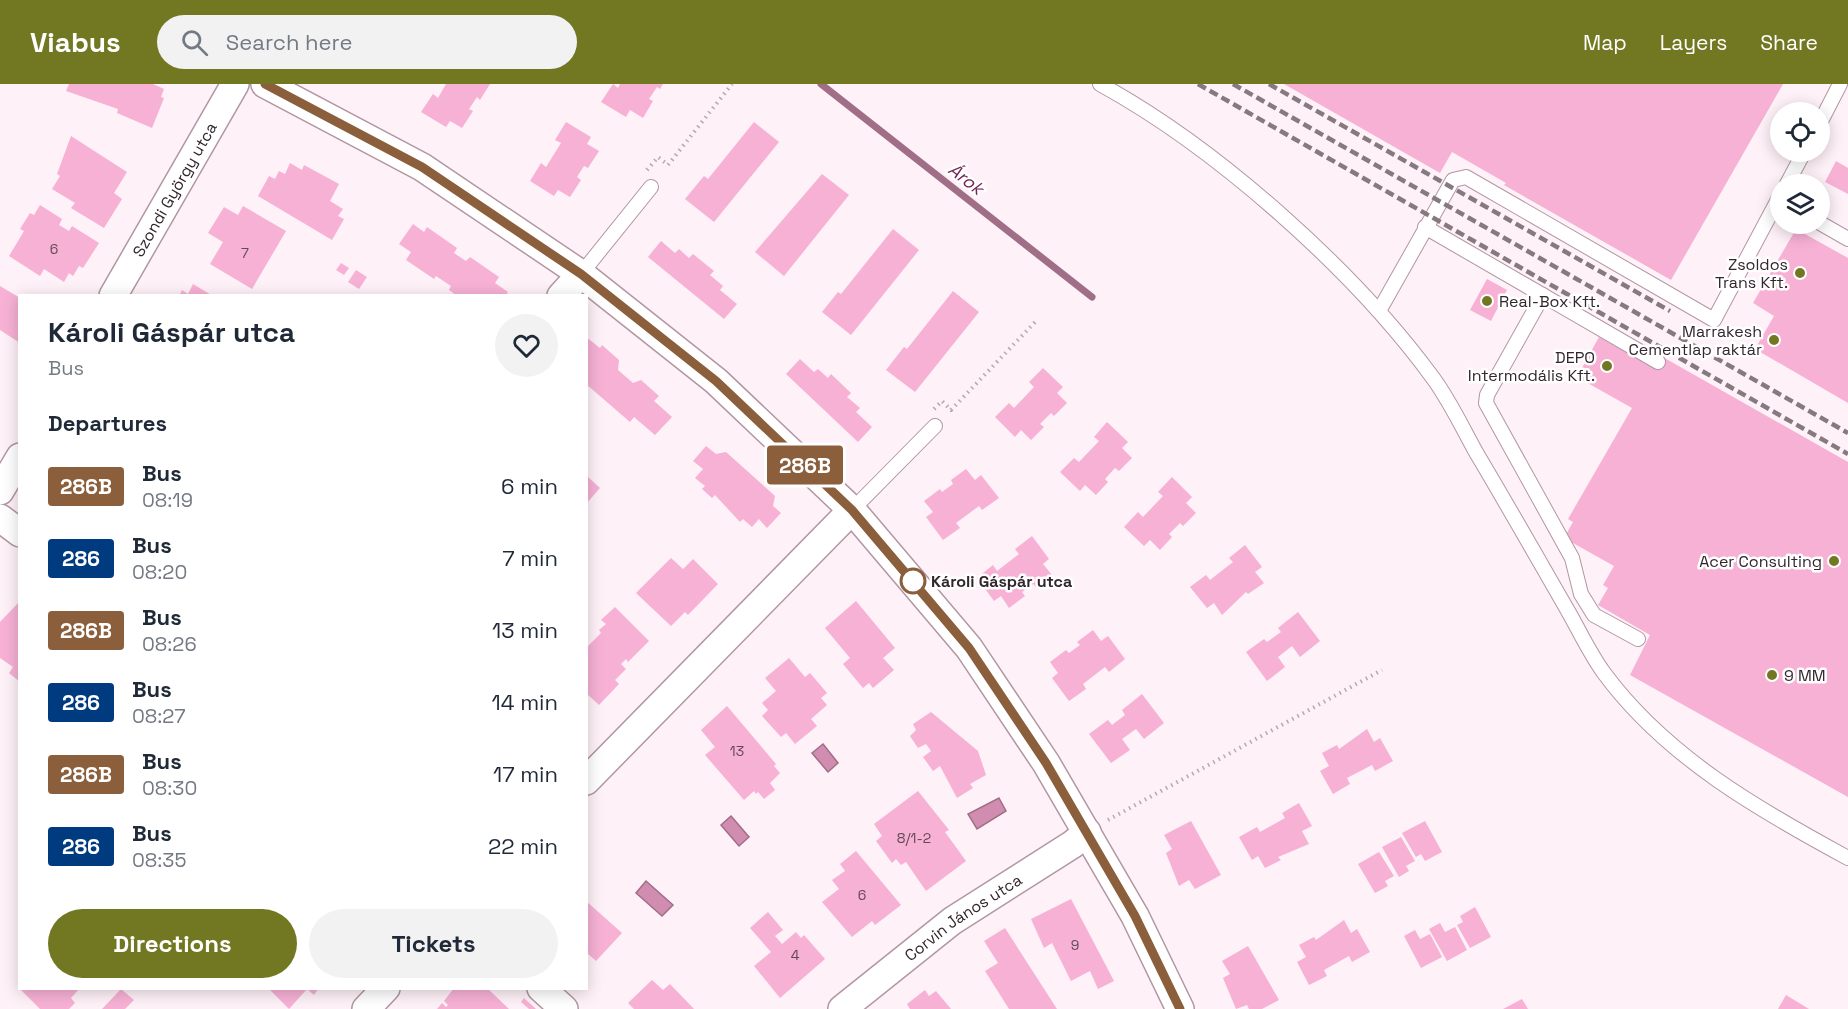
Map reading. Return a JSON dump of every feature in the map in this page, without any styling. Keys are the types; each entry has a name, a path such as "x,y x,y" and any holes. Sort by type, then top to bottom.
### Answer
{"street":[{"name":"Szondi György utca","path":"114,294 235,84"},
{"path":"265,84 422,167 581,274 716,381 852,510 969,648 1046,763 1135,916 1180,1009"},
{"path":"563,294 581,274"},
{"path":"0,491 18,460"},
{"path":"588,779 852,510"},
{"path":"0,518 18,532"},
{"name":"Corvin János utca","path":"842,1009 952,921 1073,844 1087,832"},
{"path":"366,1009 384,990"},
{"path":"543,990 564,1009"}],"lane":[{"path":"1100,84 1179,133 1269,206 1379,312 1434,380 1604,673 1643,717 1683,755 1782,822 1848,858"},
{"path":"1830,104 1840,84"},
{"path":"1379,312 1453,180 1466,177 1714,321 1770,217"},
{"path":"581,274 651,187"},
{"path":"1425,227 1658,362"},
{"path":"1830,229 1848,239"},
{"path":"1543,295 1487,395 1486,403 1572,558 1581,594 1594,615 1638,639"},
{"path":"852,510 935,426"}],"path":[{"path":"658,157 668,165 732,84"},
{"path":"951,410 1038,319"},
{"path":"1087,832 1382,670"}],"shaded area":[{"path":"823,744 838,763 828,772 812,753"},
{"path":"999,798 1006,811 977,829 968,814"},
{"path":"731,816 749,837 739,846 721,825"},
{"path":"646,881 673,905 662,916 636,893"}],"building":[{"path":"69,84 153,84 164,89 161,97 164,98 152,128 117,113 118,109 66,91"},
{"path":"446,84 490,84 480,100 477,97 469,109 473,111 462,128 450,121 446,127 421,112 433,94 438,98"},
{"path":"613,84 618,88 620,84 663,84 660,89 657,87 649,99 653,101 643,118 630,110 626,117 601,102"},
{"path":"1284,84 1783,84 1773,102 1770,102 1770,107 1671,280 1504,185 1506,183 1452,152 1440,173"},
{"path":"566,122 591,137 587,144 599,151 588,168 584,166 577,177 581,180 570,197 558,190 554,196 530,181 541,163 546,167 561,143 555,140"},
{"path":"754,122 779,142 714,222 685,199 704,176 708,179"},
{"path":"71,136 127,172 114,193 122,199 104,228 71,208 75,203 52,189 60,176 57,174"},
{"path":"1836,161 1848,168 1848,194 1830,185 1829,174"},
{"path":"290,163 302,170 304,165 339,184 330,201 343,209 338,216 344,219 332,240 258,196 269,176 275,179 279,171 285,174"},
{"path":"822,174 849,195 784,276 755,252"},
{"path":"40,205 62,219 59,225 69,231 72,226 99,243 83,268 79,266 73,276 69,273 64,282 44,269 40,276 9,256 24,231 20,229 30,213 34,215"},
{"path":"243,206 286,231 252,289 210,264 223,242 208,233 224,207 238,215"},
{"path":"413,224 424,232 427,227 457,248 454,253 466,261 470,257 499,277 495,283 508,292 506,294 454,294 449,290 451,286 436,276 434,279 406,260 411,252 399,244"},
{"path":"893,229 919,250 851,335 822,312 838,292 841,294"},
{"path":"1793,234 1805,234 1848,258 1848,403 1755,349 1774,316 1753,303"},
{"path":"661,241 675,253 679,249 689,258 693,254 714,271 710,275 723,286 720,290 737,304 724,319 648,257"},
{"path":"341,263 349,268 344,275 336,270"},
{"path":"356,270 367,277 359,289 348,282"},
{"path":"1487,279 1507,290 1491,321 1470,310"},
{"path":"193,284 210,294 188,294"},
{"path":"0,286 18,297 18,342 0,330"},
{"path":"953,291 979,312 915,392 886,370 904,347 907,349"},
{"path":"1599,337 1654,368 1661,356 1848,462 1848,797 1630,675 1650,635 1598,605 1608,588 1603,585 1614,566 1564,538 1573,522 1568,519 1632,408 1577,377"},
{"path":"588,339 600,348 602,345 619,360 618,370 633,383 641,380 659,396 654,401 672,417 655,435 634,417 630,422 588,386"},
{"path":"800,359 814,372 818,369 828,378 831,374 851,393 847,397 860,408 856,412 872,427 858,442 786,374"},
{"path":"1043,368 1063,387 1057,393 1067,403 1054,416 1051,413 1040,424 1044,427 1031,440 1021,430 1015,437 995,417 1009,403 1014,408 1034,387 1029,382"},
{"path":"1107,422 1128,442 1122,448 1132,458 1119,471 1115,468 1105,479 1108,482 1096,495 1085,485 1080,491 1060,472 1074,458 1079,462 1099,441 1094,437"},
{"path":"706,446 716,454 726,452 775,496 773,506 781,513 767,528 759,519 752,527 743,519 740,522 715,495 712,498 702,489 705,486 695,478 703,469 693,461"},
{"path":"966,469 975,480 981,475 999,498 982,510 979,506 956,523 960,528 943,540 926,517 933,512 924,501 940,489 942,492 953,484 951,480"},
{"path":"588,477 600,488 588,502"},
{"path":"1172,477 1192,497 1186,503 1196,513 1183,526 1180,523 1169,534 1172,537 1160,550 1150,540 1144,546 1124,527 1138,512 1143,517 1163,496 1158,492"},
{"path":"1032,536 1049,559 1043,564 1052,575 1036,587 1033,584 1022,592 1025,596 1009,608 1001,596 994,601 977,578 993,565 997,571 1019,554 1015,549"},
{"path":"1245,545 1262,567 1255,572 1264,583 1248,594 1246,592 1222,615 1214,603 1207,608 1190,587 1206,575 1210,580 1233,562 1229,558"},
{"path":"671,558 683,569 693,559 718,584 688,615 685,612 671,626 636,593"},
{"path":"856,601 895,648 883,658 894,670 873,688 869,683 863,688 843,664 850,658 825,628"},
{"path":"18,603 18,680 9,673 13,667 0,658 0,622"},
{"path":"615,607 649,641 628,662 626,659 621,664 626,669 615,680 619,684 599,705 588,695 588,646 601,633 599,630 606,624 601,620"},
{"path":"1298,612 1320,641 1300,657 1292,646 1278,657 1285,667 1267,681 1246,652 1264,639 1267,642 1281,632 1278,628"},
{"path":"1093,630 1101,641 1108,636 1125,659 1109,672 1105,667 1083,684 1086,689 1069,701 1052,678 1058,673 1050,662 1066,650 1069,653 1080,645 1077,642"},
{"path":"789,658 805,677 810,673 827,693 821,698 827,705 811,719 817,726 795,744 786,733 781,737 762,716 768,710 762,703 776,691 765,678"},
{"path":"1142,694 1164,723 1144,739 1136,729 1122,739 1130,750 1111,763 1089,734 1108,720 1112,725 1125,715 1122,710"},
{"path":"727,706 776,764 774,766 780,773 770,783 775,790 764,799 754,791 744,800 705,755 715,747 701,730"},
{"path":"931,712 978,751 986,775 970,784 973,788 957,798 940,766 933,771 923,757 931,751 926,744 918,748 910,736 916,730 913,724"},
{"path":"1367,729 1374,742 1380,738 1393,761 1375,771 1372,765 1347,778 1350,784 1333,794 1320,771 1329,766 1322,753 1337,745 1339,749"},
{"path":"918,791 949,830 945,832 966,861 926,891 906,862 901,865 896,859 892,863 876,841 882,836 874,824"},
{"path":"1299,803 1312,826 1302,831 1309,844 1278,857 1281,860 1265,868 1258,856 1252,860 1239,837 1257,827 1260,832 1285,818 1282,813"},
{"path":"1191,821 1221,875 1195,889 1189,880 1179,886 1166,853 1172,849 1164,835"},
{"path":"1425,821 1442,852 1425,861 1421,854 1416,857 1402,833"},
{"path":"1401,837 1415,861 1406,866 1409,871 1399,877 1382,847"},
{"path":"856,851 901,905 875,925 872,921 852,937 822,902 839,889 832,880 845,871 840,864"},
{"path":"1379,852 1394,876 1385,881 1388,886 1375,893 1358,864"},
{"path":"1071,899 1114,981 1098,989 1090,971 1071,981 1052,943 1044,948 1031,919"},
{"path":"588,903 622,933 596,961 588,954"},
{"path":"1475,907 1491,937 1470,948 1457,925 1463,922 1460,916"},
{"path":"768,912 783,930 775,936 782,944 796,932 801,938 804,935 825,959 780,998 754,966 771,952 750,928"},
{"path":"1344,920 1351,933 1357,929 1370,952 1352,962 1349,956 1324,970 1327,976 1309,985 1297,962 1306,957 1299,945 1314,937 1316,940"},
{"path":"1440,923 1445,932 1455,927 1467,950 1447,961 1429,929"},
{"path":"1005,928 1057,1009 1009,1009 985,971 998,963 984,941"},
{"path":"1415,930 1420,939 1430,934 1442,957 1421,968 1404,936"},
{"path":"1248,946 1279,1000 1262,1009 1249,1009 1247,1005 1236,1009 1223,978 1230,974 1222,961"},
{"path":"652,980 663,990 670,984 694,1009 634,1009 628,1003"},
{"path":"21,990 78,990 71,998 75,1003 69,1009 40,1009"},
{"path":"120,990 134,1000 125,1009 102,1009"},
{"path":"270,990 306,990 289,1009"},
{"path":"308,990 318,990 314,995"},
{"path":"452,990 489,990 509,1009 437,1009 442,1003 446,1007 448,1005 444,1001"},
{"path":"925,990 929,996 936,991 951,1009 910,1009 907,1004"},
{"path":"1786,995 1809,1009 1778,1009"},
{"path":"524,998 536,1009 529,1009 521,1002"},
{"path":"1522,999 1528,1009 1503,1009"}],"waterway":[{"name":"Árok","path":"821,84 1092,297"}],"railway":[{"path":"1198,84 1848,454"},
{"path":"1233,84 1848,433"},
{"path":"1269,84 1670,311"}],"bus line":[{"name":"286B","path":"265,84 422,167 581,274 716,381 852,510 969,648 1046,763 1135,916 1180,1009"}],"place":[{"name":"Zsoldos Trans Kft.","path":"1800,273"},
{"name":"Real-Box Kft.","path":"1487,301"},
{"name":"Marrakesh Cementlap raktár","path":"1774,340"},
{"name":"DEPO Intermodális Kft.","path":"1607,366"},
{"name":"Acer Consulting","path":"1834,561"},
{"name":"Károli Gáspár utca","path":"913,581"},
{"name":"9 MM","path":"1772,675"}]}
